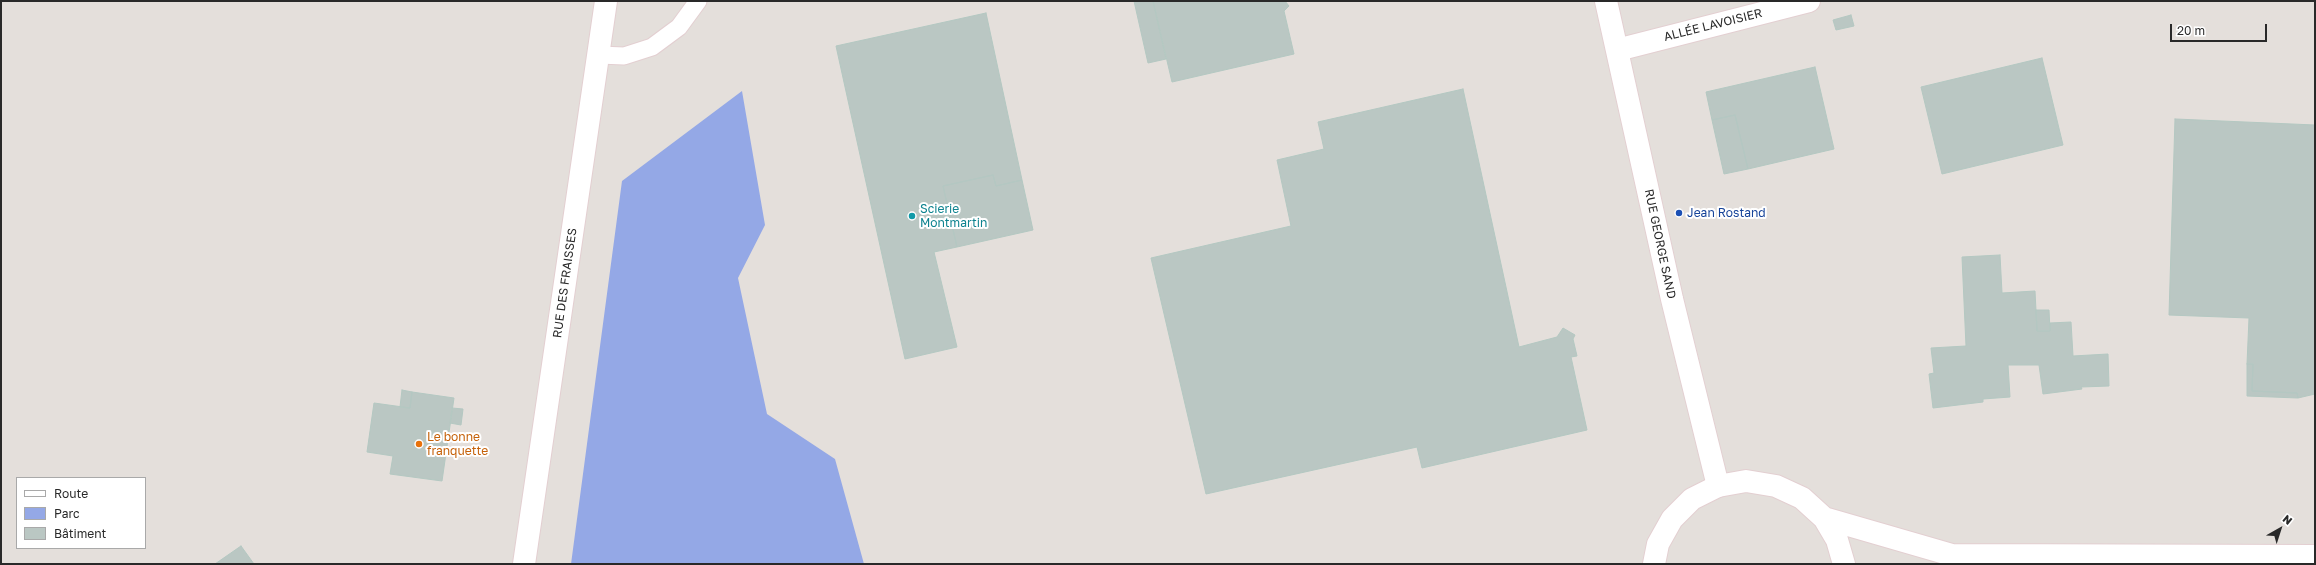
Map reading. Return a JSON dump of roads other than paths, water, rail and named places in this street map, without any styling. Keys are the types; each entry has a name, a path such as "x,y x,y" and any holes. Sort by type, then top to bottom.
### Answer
{"street":[{"name":"RUE DES FRAISSES","path":"524,564 606,1"},
{"name":"RUE GEORGE SAND","path":"1606,1 1672,299 1718,486"},
{"name":"ALLÉE LAVOISIER","path":"1617,50 1809,1"},
{"path":"1644,564 1656,554 1672,519 1692,500 1718,486 1746,481 1776,486 1802,498 1824,518 1837,540 1844,564"},
{"path":"1824,518 1943,560 2315,556"}],"lane":[{"path":"598,55 624,56 652,47 679,27 698,1"}],"place":[{"name":"Jean Rostand","path":"1679,213"},
{"name":"Scierie Montmartin","path":"912,216"},
{"name":"Le bonne franquette","path":"419,444"}]}
